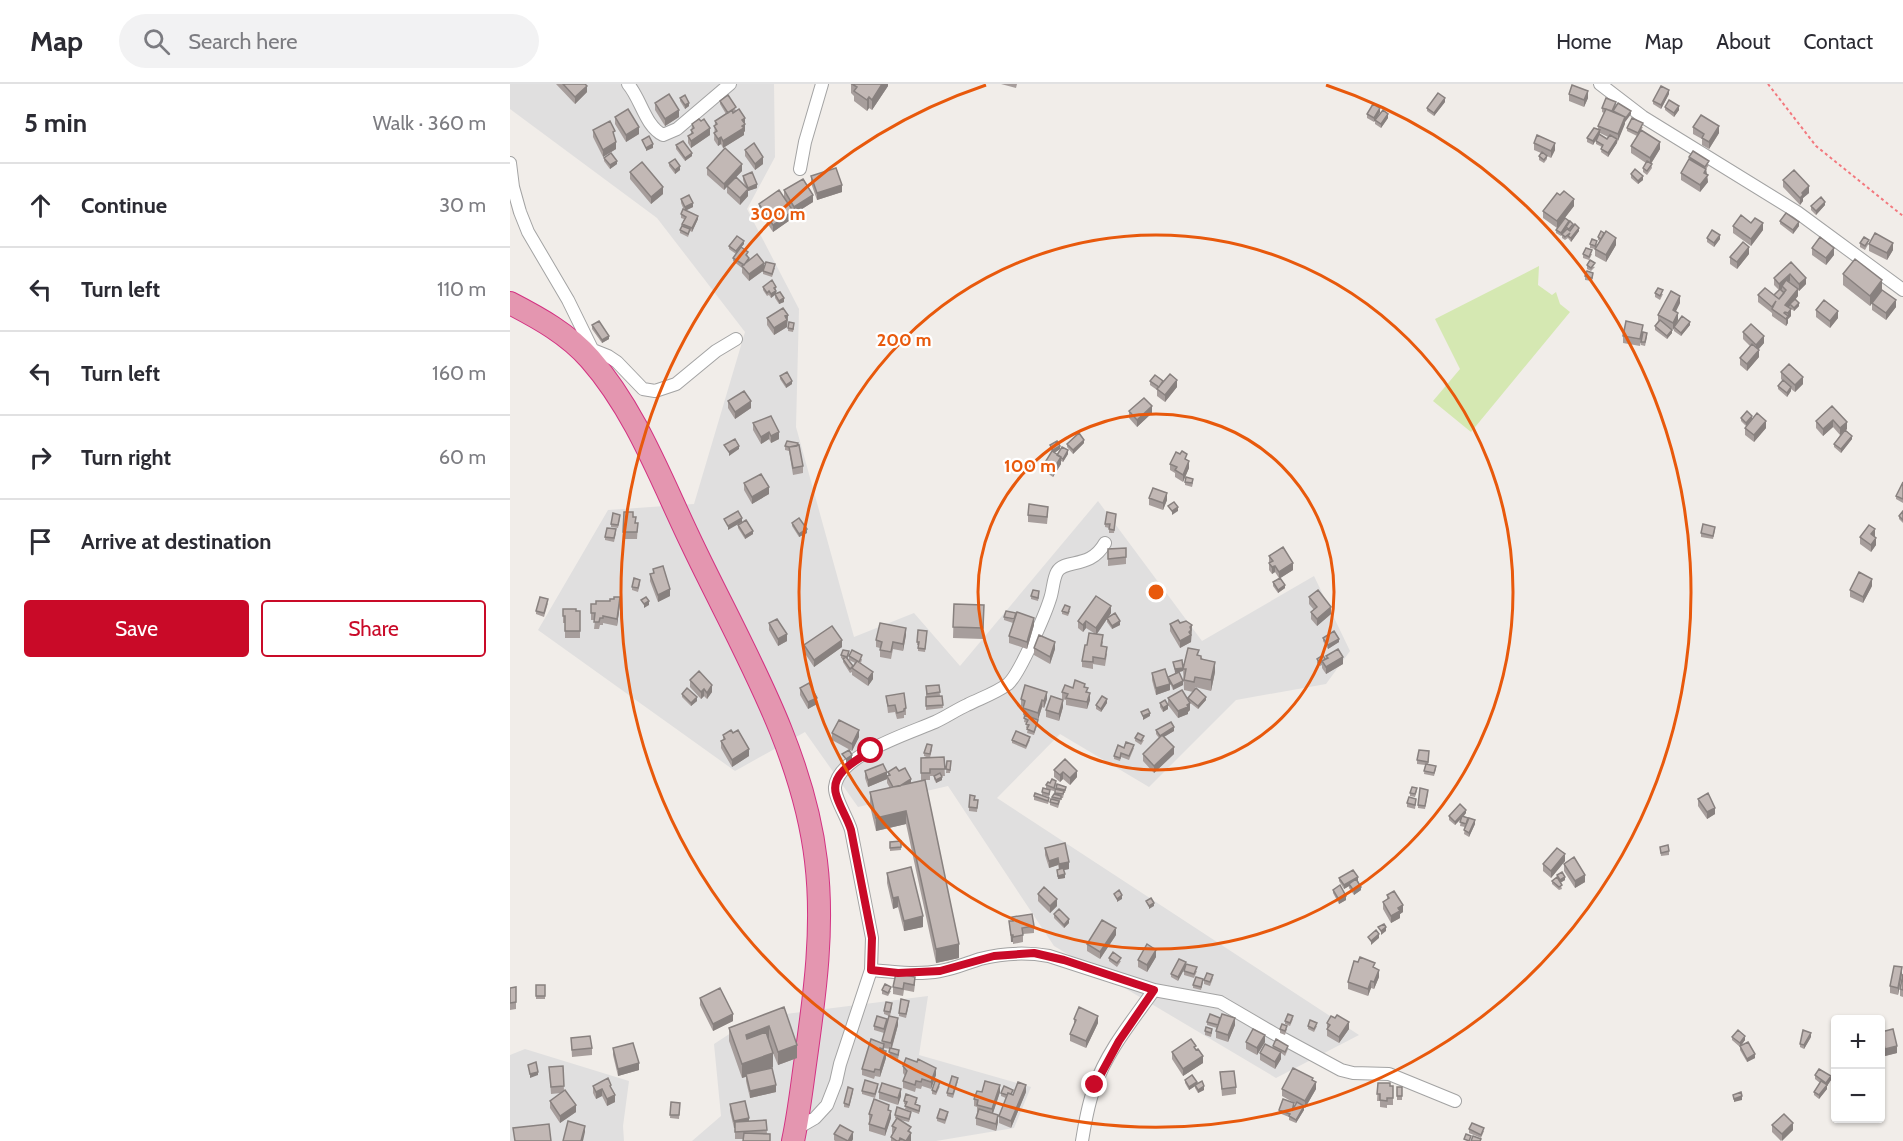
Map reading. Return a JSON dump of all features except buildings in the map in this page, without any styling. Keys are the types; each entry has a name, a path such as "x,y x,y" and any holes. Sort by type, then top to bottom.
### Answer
{"highway":[{"path":"510,303 553,327 575,343 607,380 648,452 780,729 803,800 816,862 819,937 811,1023 795,1135"}],"street":[{"path":"628,84 652,125 657,132 663,135 677,129 730,84"},
{"path":"800,169 805,142 822,84"},
{"path":"1600,84 1643,117 1797,212 1903,290"},
{"path":"510,163 515,195 528,232 568,300 607,380"},
{"path":"593,350 617,362 643,388 656,391 676,384 716,351 736,339"},
{"path":"795,1135 827,1106 871,970 872,938 851,830 836,794 835,786 838,779 843,771 871,751 935,722 1010,682 1046,611 1056,573 1065,566 1081,563 1094,556 1105,543"},
{"path":"871,970 898,973 940,971 994,956 1034,953 1064,960 1154,990 1220,1002 1341,1070 1353,1073 1389,1074 1455,1101"},
{"path":"1082,1141 1091,1098 1100,1074 1119,1041 1154,990"}],"path":[{"path":"1768,84 1816,147 1903,216"}],"shaded area":[{"path":"510,84 774,84 775,157 747,209 799,309 796,427 854,637 914,613 960,666 1098,501 1202,641 1314,576 1350,651 1326,684 1236,700 1149,787 1060,734 997,798 1359,1035 1276,1078 1054,946 948,786 858,807 805,732 735,771 538,630 608,510 694,504 745,332 657,218 510,109"},
{"path":"928,996 919,1055 1031,1087 1014,1128 936,1141 692,1141 721,1116 714,1044 754,1018"},
{"path":"525,1049 629,1081 623,1126 624,1141 510,1141 510,1055"}],"green space":[{"path":"1539,266 1538,285 1552,295 1556,292 1560,304 1570,312 1471,432 1433,401 1460,369 1435,319"}],"route":[{"path":"871,751 843,771 835,786 836,794 847,817 856,851 872,938 871,970 898,973 940,971 994,956 1034,953 1064,960 1154,990 1119,1041 1095,1085"}]}
